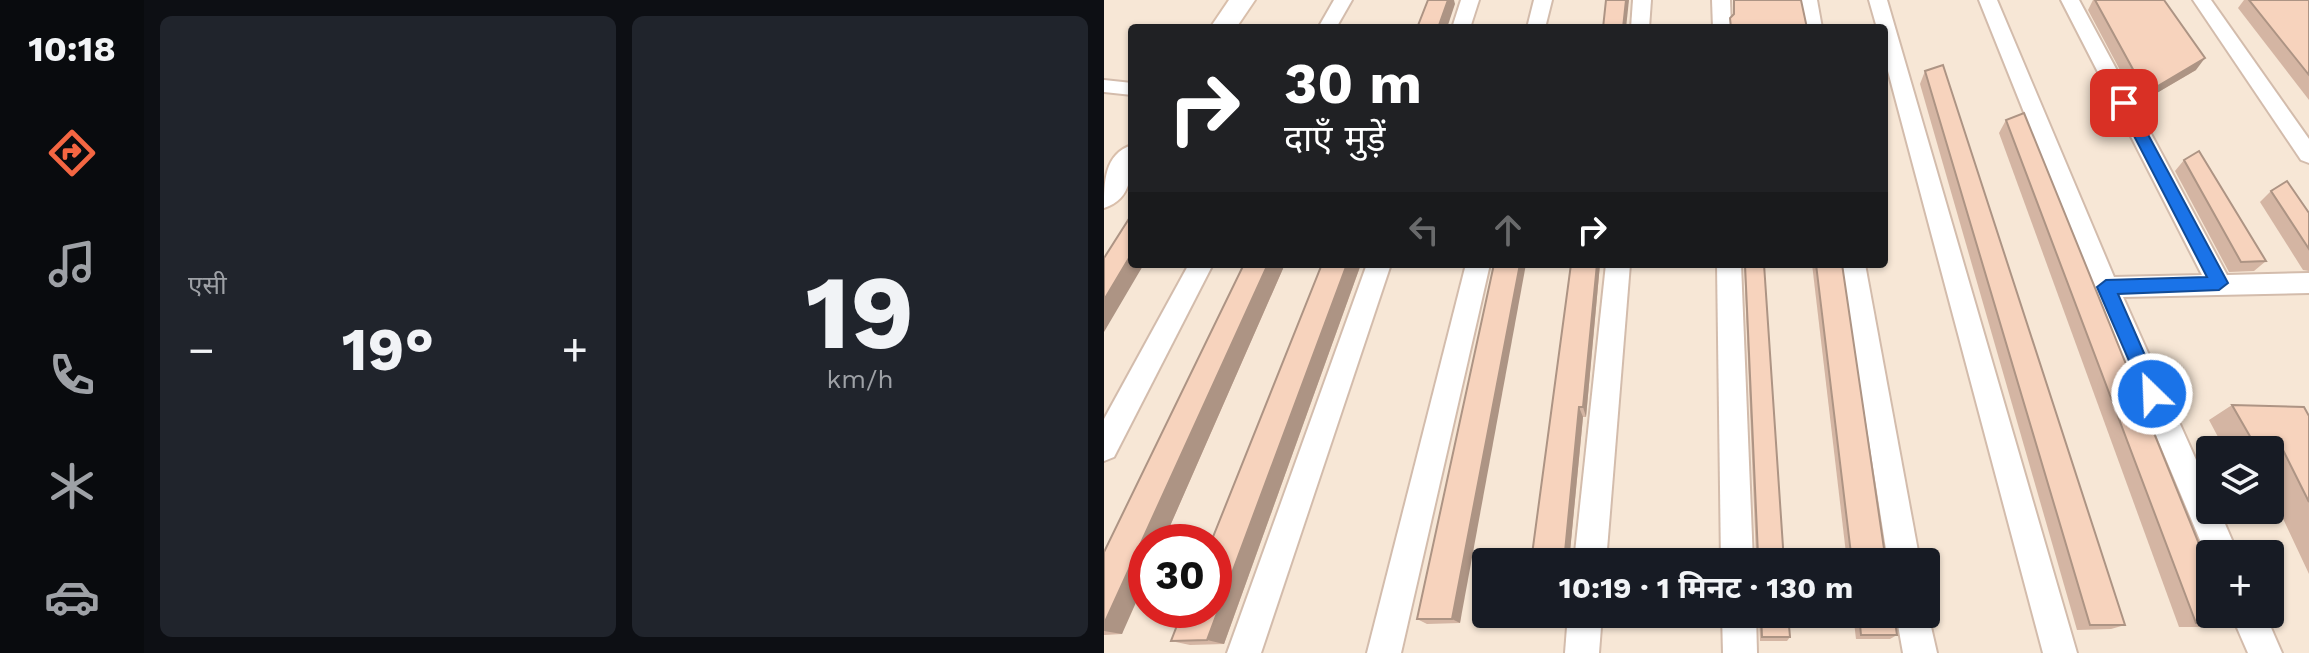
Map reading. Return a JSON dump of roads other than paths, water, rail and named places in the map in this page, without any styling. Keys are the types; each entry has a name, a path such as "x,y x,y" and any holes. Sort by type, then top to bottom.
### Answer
{"street":[{"path":"1225,24 1240,0"},
{"path":"1329,24 1343,0"},
{"path":"1462,24 1470,0"},
{"path":"1537,24 1543,0"},
{"path":"1640,24 1642,0"},
{"path":"1721,0 1722,24"},
{"path":"1808,0 1812,24"},
{"path":"1878,0 1885,24"},
{"path":"1988,0 2106,287 2216,540"},
{"path":"2070,0 2219,283"},
{"path":"2202,0 2309,155"},
{"path":"1888,36 2060,653"},
{"path":"1104,86 1128,89"},
{"path":"1104,196 1128,162"},
{"path":"1104,447 1199,268"},
{"path":"1244,653 1378,268"},
{"path":"1384,653 1477,268"},
{"path":"1591,548 1618,268"},
{"path":"1729,268 1737,548"},
{"path":"1854,268 1902,548"},
{"path":"2106,287 2309,283"},
{"path":"1582,653 1584,628"},
{"path":"1739,628 1740,653"},
{"path":"1916,628 1920,653"},
{"path":"2254,628 2265,653"}]}
